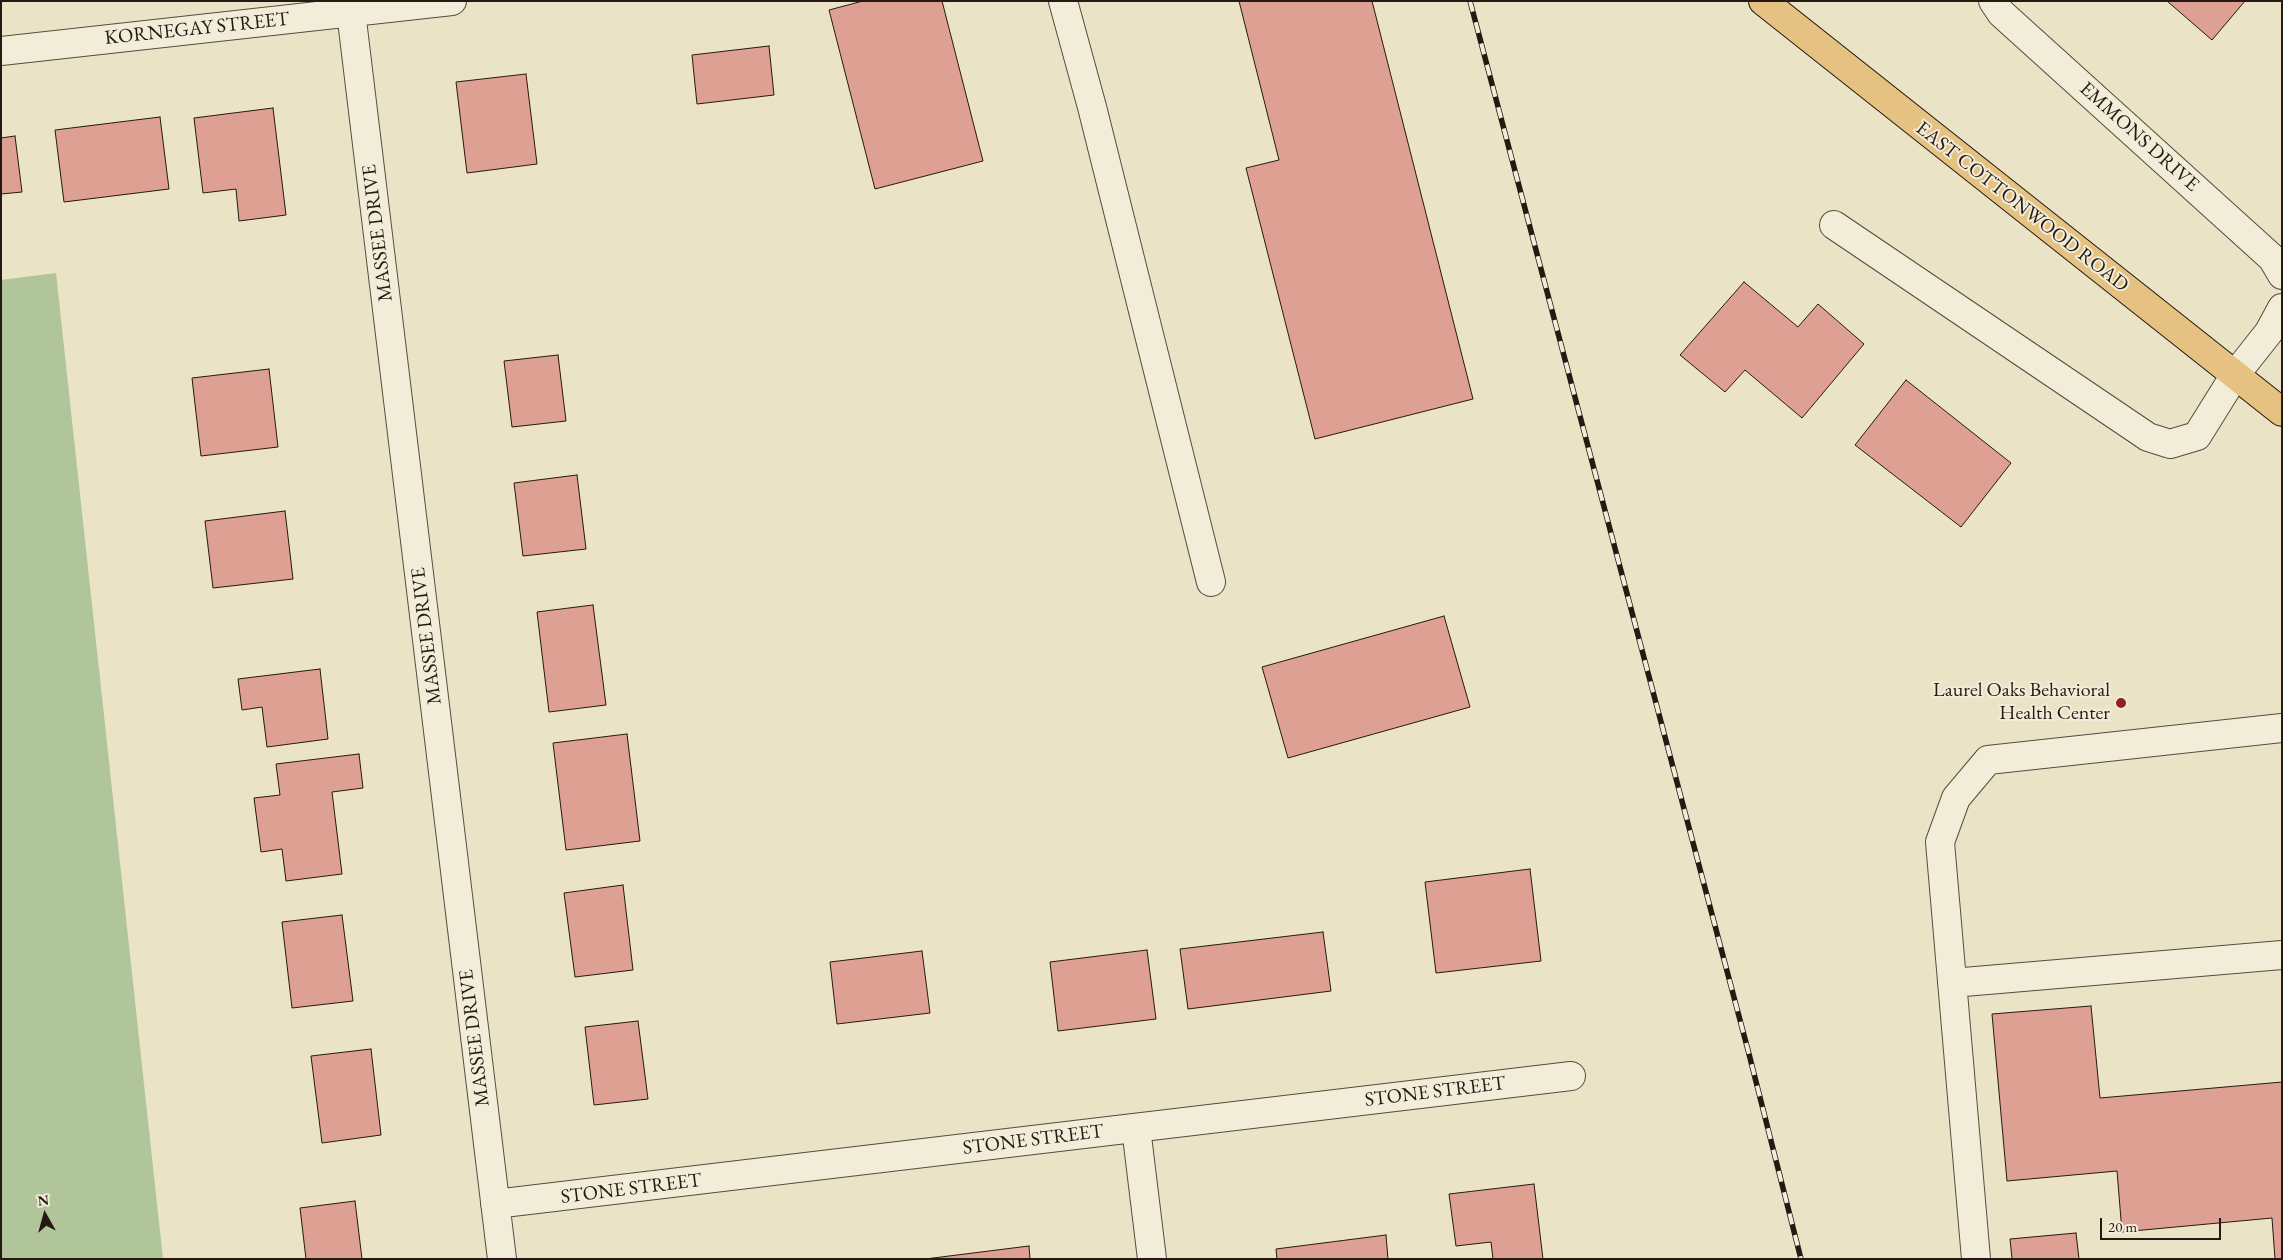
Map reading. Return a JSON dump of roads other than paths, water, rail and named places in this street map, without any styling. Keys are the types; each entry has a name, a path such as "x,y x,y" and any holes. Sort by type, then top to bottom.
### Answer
{"main road":[{"name":"EAST COTTONWOOD ROAD","path":"1763,1 2282,412"}],"street":[{"name":"KORNEGAY STREET","path":"1,51 452,1"},
{"path":"1063,1 1212,582"},
{"name":"EMMONS DRIVE","path":"1993,1 2000,13 2272,258 2282,276"},
{"name":"MASSEE DRIVE","path":"352,12 502,1259"},
{"path":"1834,224 2148,437 2170,444 2196,436 2234,375 2270,332 2282,308"},
{"path":"1976,1259 1940,842 1956,798 1988,760 2282,728"},
{"path":"1952,983 2282,955"},
{"name":"STONE STREET","path":"496,1204 1571,1076"},
{"path":"1136,1128 1152,1259"}],"railway":[{"path":"1470,1 1749,1054 1801,1259"}],"place":[{"name":"Laurel Oaks Behavioral Health Center","path":"2121,703"}]}
